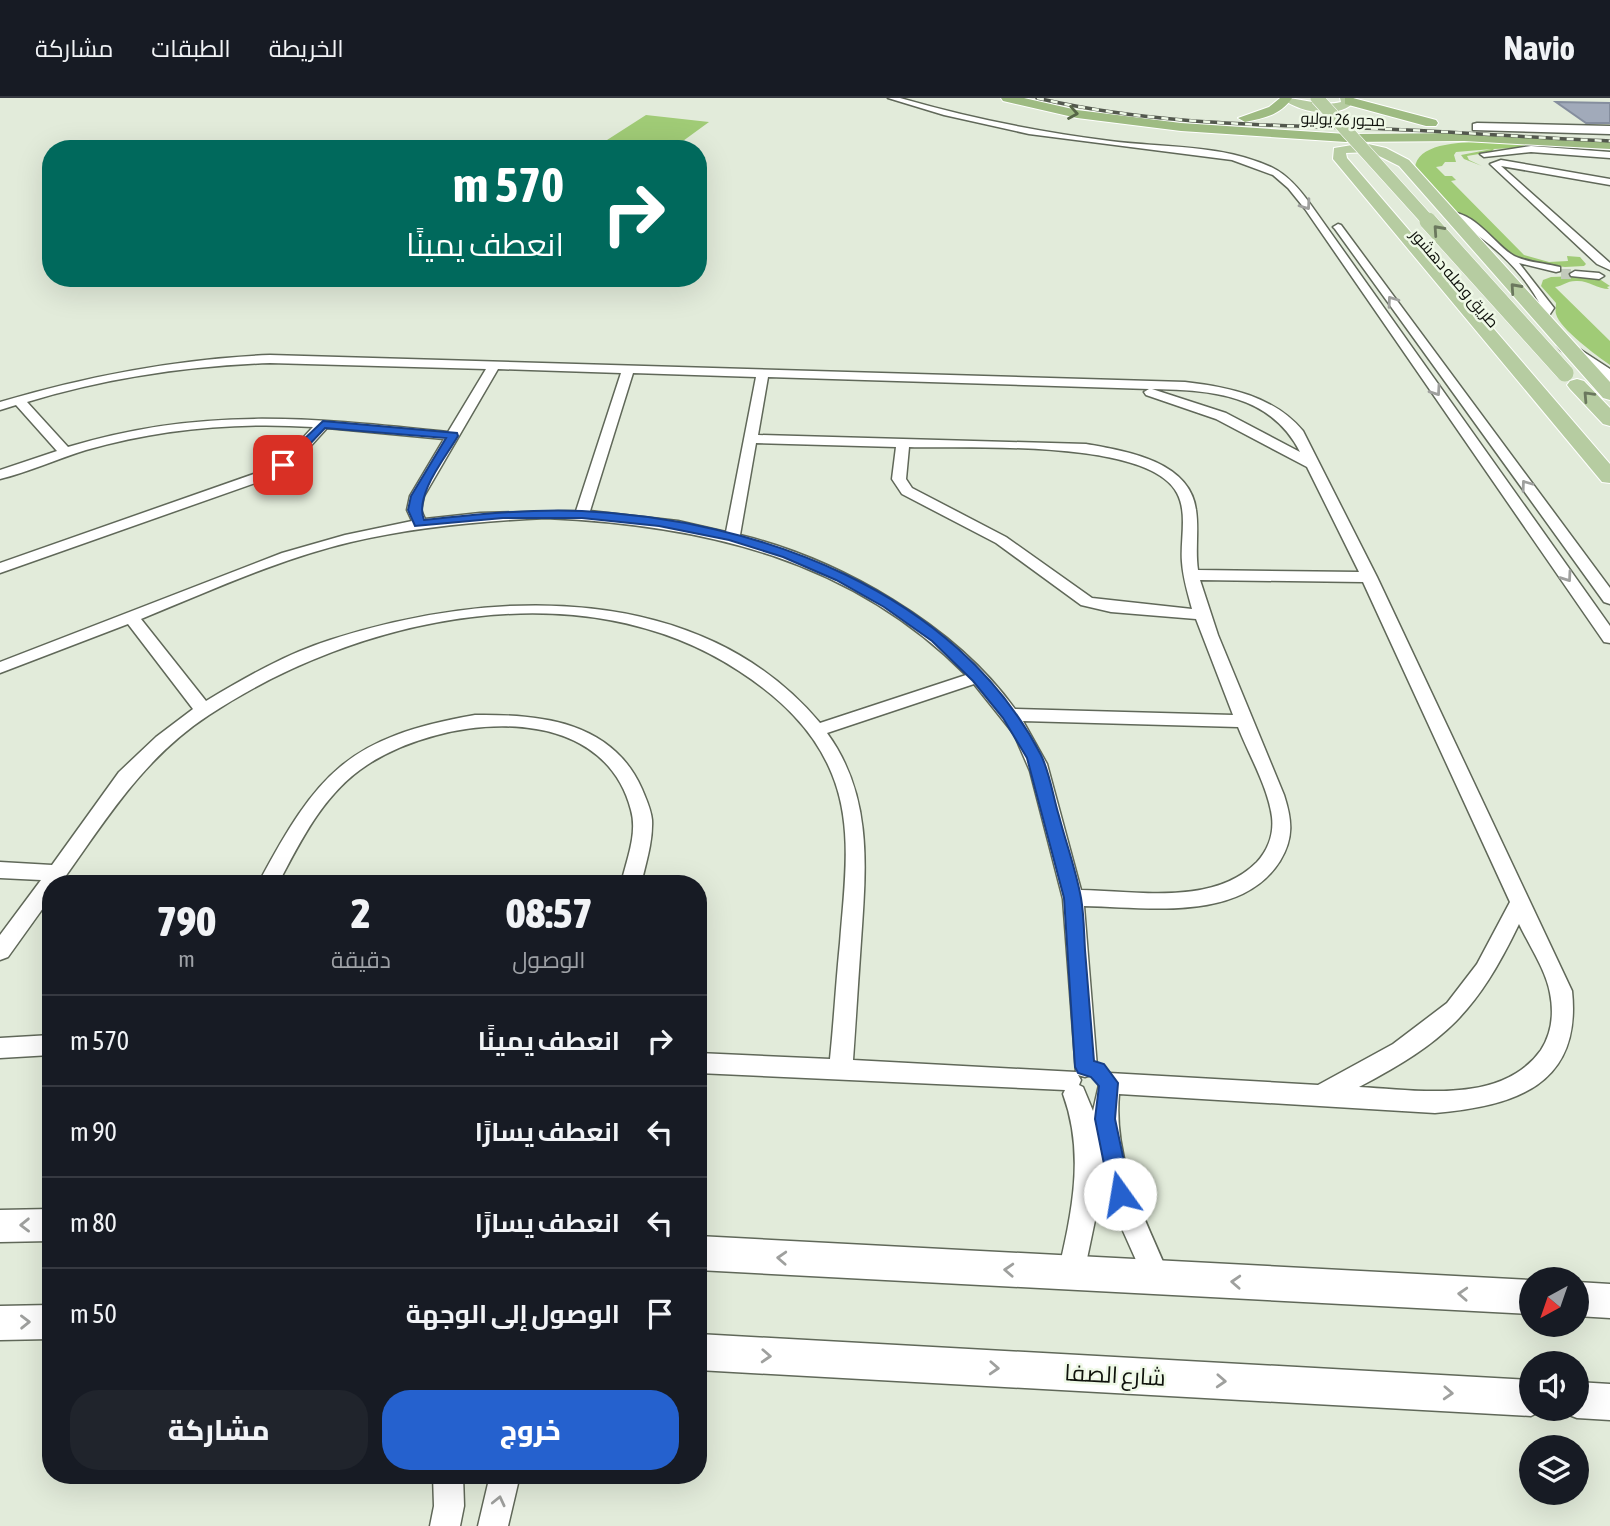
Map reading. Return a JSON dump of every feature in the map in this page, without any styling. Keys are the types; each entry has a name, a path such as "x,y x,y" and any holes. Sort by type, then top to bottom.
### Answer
{"highway":[{"name":"محور 26 يوليو","path":"1007,98 1101,118 1247,124 1346,138 1476,127 1610,133"},
{"name":"محور 26 يوليو","path":"1070,98 1137,112 1222,123 1397,131 1610,146"},
{"path":"1247,124 1283,104 1287,98"},
{"path":"1347,99 1431,123"},
{"name":"محور 26 يوليو","path":"1247,124 1289,118 1431,123 1464,137"},
{"name":"محور 26 يوليو","path":"1222,123 1412,126 1447,131"},
{"path":"1247,124 1306,143 1340,159"},
{"path":"1404,163 1409,151 1447,131"}],"main road":[{"path":"1287,98 1300,104 1321,107 1340,107 1347,99"},
{"name":"طريق وصله دهشور","path":"1300,98 1610,457"},
{"name":"طريق وصله دهشور","path":"1317,98 1610,420"},
{"path":"1610,394 1404,163 1390,153 1363,148 1342,150 1340,159 1610,477"},
{"path":"1567,346 1610,377"}],"street":[{"path":"892,98 1027,131 1239,160 1270,171 1290,184 1610,638"},
{"path":"907,98 1050,131 1238,156 1266,163 1297,178 1317,199 1610,599"},
{"path":"1478,157 1523,148 1610,155"},
{"path":"1500,161 1503,153 1525,150 1610,155"},
{"path":"1478,157 1610,181"},
{"path":"1478,157 1603,273"},
{"path":"1500,161 1601,262 1603,273"},
{"path":"1449,214 1479,229 1532,284 1547,303 1548,308 1542,318"},
{"path":"1507,257 1565,272"},
{"path":"1532,284 1546,275 1565,272 1603,273"},
{"path":"0,406 122,373 222,360 270,359 1123,384 1214,389 1265,405 1284,417 1296,431 1369,578 1561,991 1563,1027 1549,1059 1522,1083 1483,1098 1436,1102 1108,1088"},
{"path":"420,524 414,510 417,496 494,365"},
{"path":"582,515 628,369"},
{"path":"732,537 762,373"},
{"path":"1123,384 1221,416 1312,464"},
{"path":"18,400 64,451"},
{"path":"0,475 64,451 144,432 222,422 323,424 453,436"},
{"path":"0,568 270,473 293,457 323,424"},
{"path":"750,439 1086,448 1116,453 1143,463 1166,475 1183,490 1191,530 1187,550 1191,575 1202,615 1275,795 1282,821 1278,847 1264,869 1238,887 1205,897 1073,898"},
{"path":"903,443 899,479 907,491 1002,540 1087,602 1111,607 1202,615"},
{"path":"0,668 278,559 349,538 420,524 503,514 582,515 659,522 732,537 841,577 889,604 936,638 978,677 1008,715 1035,758 1073,898 1077,1081 1084,1120 1088,1193 1070,1273"},
{"path":"1191,575 1369,578"},
{"path":"0,870 57,873 124,778 162,742 204,710 262,675 309,654 387,627 451,614 553,609 645,622 716,649 762,676 792,701 817,730 839,767 852,808 857,852 841,1070"},
{"path":"131,617 204,710"},
{"path":"817,730 978,677"},
{"path":"1008,715 1245,722"},
{"path":"273,875 306,813 330,784 362,760 398,740 438,727 479,720 519,720 556,727 589,740 615,759 633,784 642,813 633,875"},
{"path":"0,951 42,894"},
{"path":"1320,1095 1410,1047 1455,1011 1486,968 1520,902"},
{"path":"0,1048 42,1046"},
{"path":"707,1063 1077,1081 1097,1070 1108,1088 1105,1119 1117,1182 1134,1230 1157,1278"},
{"path":"0,1226 42,1225"},
{"path":"707,1253 1519,1296"},
{"path":"1589,1300 1610,1301"},
{"path":"0,1322 42,1322"},
{"name":"شارع الصفا","path":"707,1352 1519,1397"},
{"path":"1589,1401 1610,1402"},
{"path":"445,1526 449,1506 448,1484"},
{"path":"494,1526 503,1484"}],"green space":[{"path":"646,115 709,122 684,140 607,140"},
{"path":"1469,142 1507,142 1610,152 1531,147 1494,149 1491,152 1467,156 1469,160 1482,166 1464,159 1461,155 1492,149 1456,152 1456,162 1445,162 1436,167 1445,176 1452,176 1456,180 1451,181 1524,255 1549,262 1568,261 1567,256 1580,257 1586,264 1584,266 1565,267 1525,262 1510,254 1486,230 1459,215 1415,168 1419,158 1439,146"},
{"path":"1551,277 1598,278 1610,286 1605,289 1576,281 1555,287 1610,341 1610,365 1564,327 1556,314 1556,303 1541,286 1543,280"}],"building":[{"path":"1556,102 1610,103 1610,123 1586,123"}],"tunnel":[{"path":"1561,274 1575,274"}],"railway":[{"path":"1037,98 1167,119 1610,141"}],"route":[{"path":"283,465 323,424 453,436 417,496 414,510 420,524 503,514 582,515 659,522 732,537 788,554 841,577 889,604 936,638 978,677 1008,715 1035,758 1073,898 1085,1067 1102,1073 1109,1083 1105,1119 1120,1194"}]}
